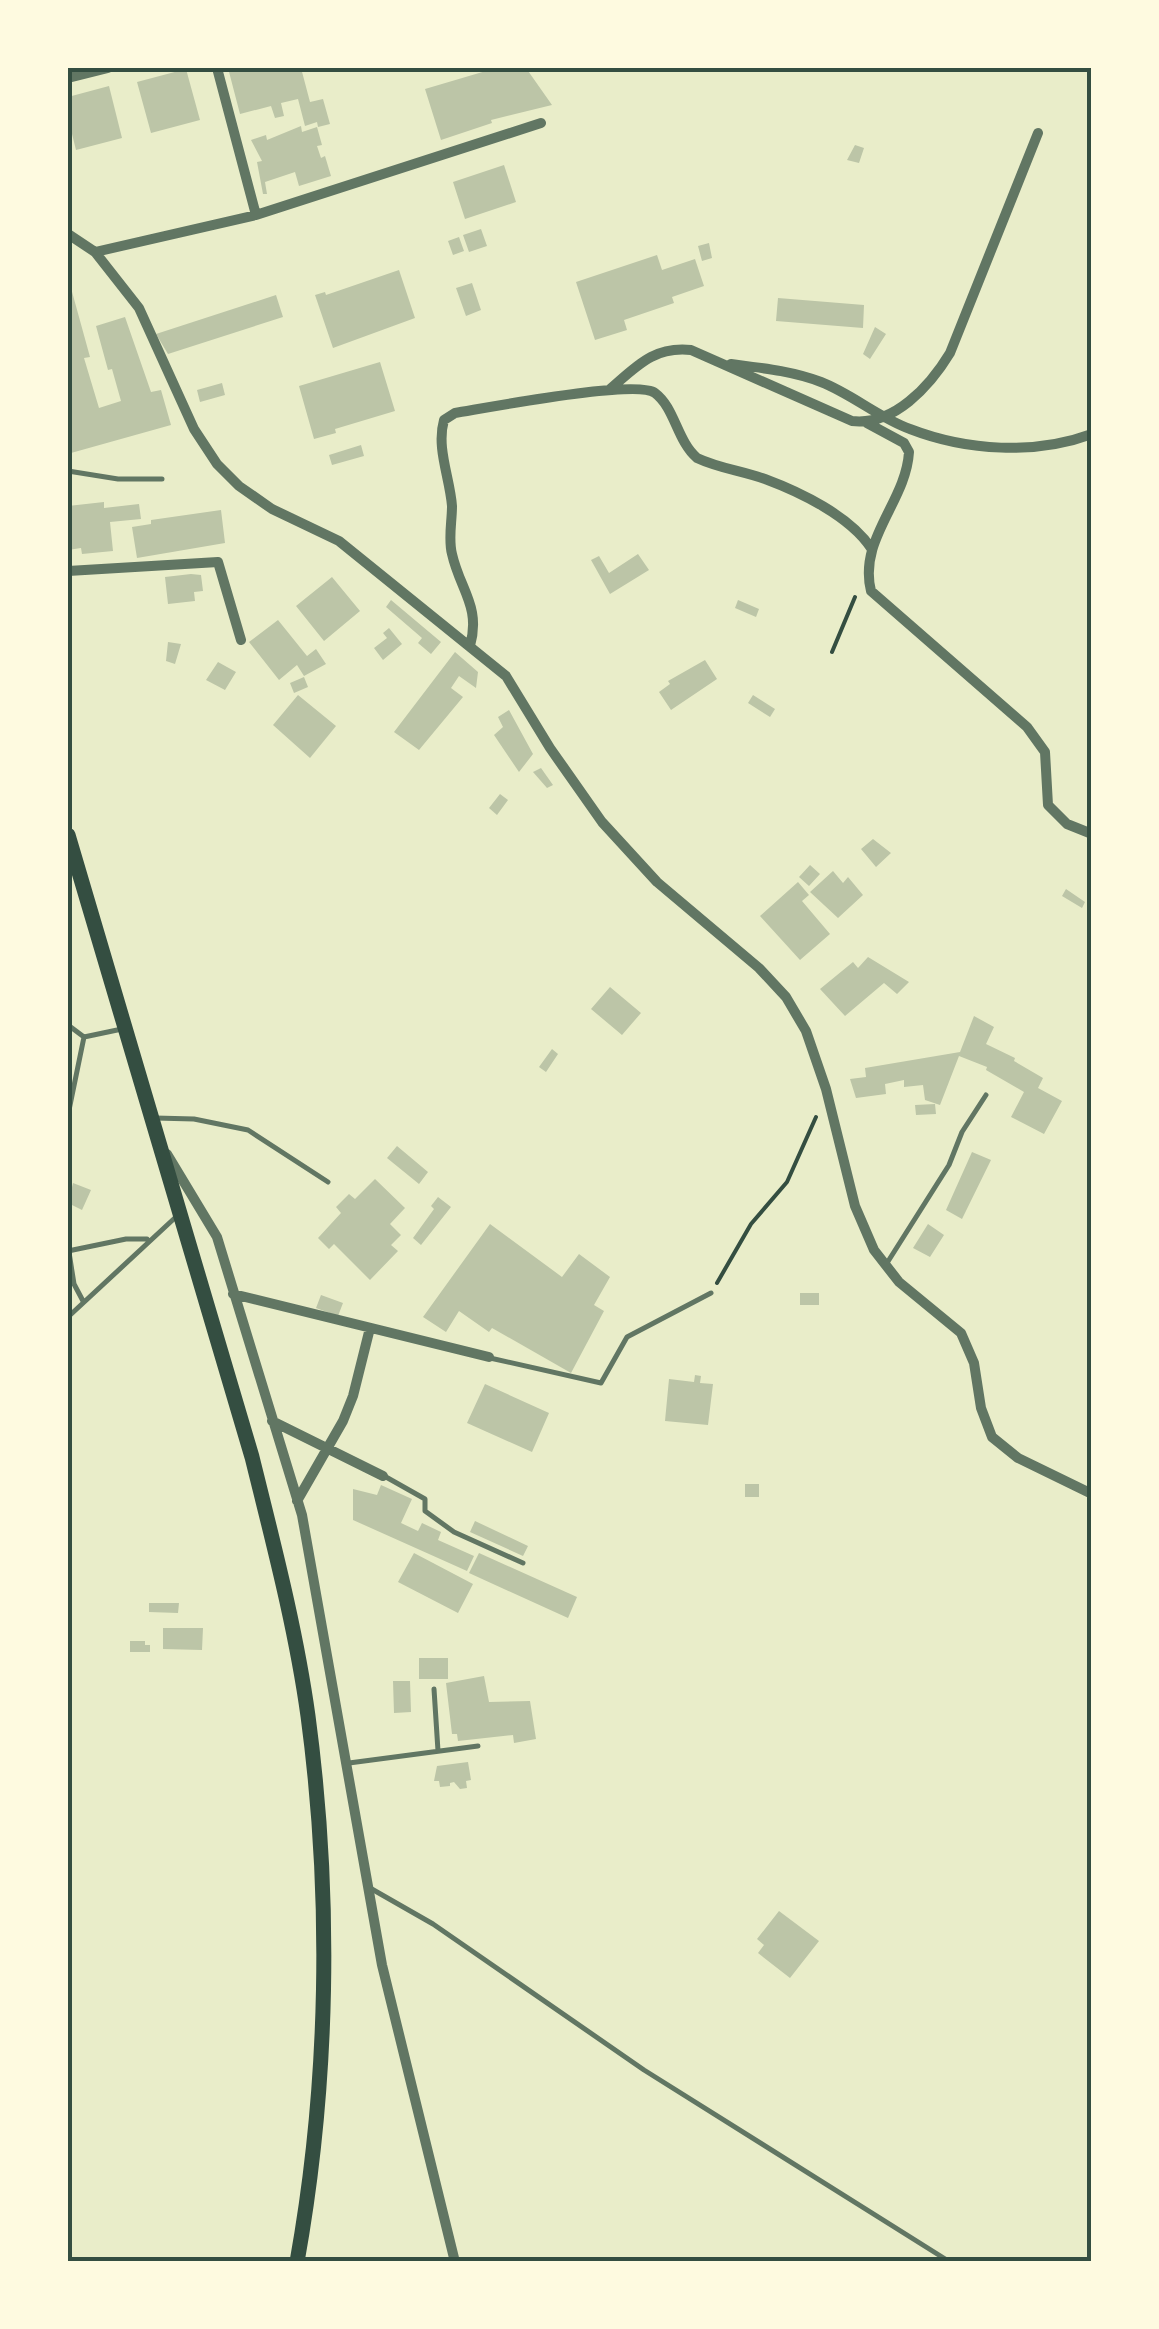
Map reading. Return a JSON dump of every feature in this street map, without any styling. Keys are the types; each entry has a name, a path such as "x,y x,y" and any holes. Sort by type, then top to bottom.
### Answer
{"main road":[{"path":"68,836 252,1456 296,1650 316,1788 324,1966 316,2121 298,2262"}],"street":[{"path":"68,78 108,68"},
{"path":"217,68 256,215"},
{"path":"95,252 256,215 542,123"},
{"path":"867,423 908,402 925,387 950,353 1038,133"},
{"path":"68,234 95,252 139,308 194,429 217,464 239,486 272,508 339,541 506,676 602,822 657,882 759,968 786,997 806,1031 826,1089 854,1206 874,1250 898,1282 961,1333 974,1364 981,1408 992,1437 1018,1458 1092,1494"},
{"path":"608,391 649,355 671,348 690,350 823,411 867,423 904,443 909,452 906,471 868,565 871,591 1027,727 1046,752 1048,805 1067,824 1092,834"},
{"path":"719,362 787,372 824,383 910,430 990,447 1060,446 1092,434"},
{"path":"470,646 474,610 452,553 450,489 440,432 444,420 455,413 636,388 656,394 685,448 696,458 794,492 842,520 872,548"},
{"path":"68,571 218,562 241,640"},
{"path":"159,1140 217,1237 297,1501 382,1966 455,2262"},
{"path":"234,1294 490,1358"},
{"path":"297,1501 354,1396 370,1328"},
{"path":"272,1421 383,1476"}],"lane":[{"path":"68,471 118,479 162,479"},
{"path":"68,1026 84,1038"},
{"path":"84,1038 125,1028"},
{"path":"68,1115 84,1038"},
{"path":"886,1265 949,1164 962,1132 986,1095"},
{"path":"152,1118 194,1120 248,1130 328,1182"},
{"path":"68,1151 68,1163"},
{"path":"68,1317 180,1213"},
{"path":"83,1302 74,1284 68,1249 150,1239"},
{"path":"490,1358 601,1383 626,1337 711,1293"},
{"path":"383,1476 425,1499 425,1511 454,1532 523,1563"},
{"path":"434,1689 438,1752"},
{"path":"346,1763 478,1746"},
{"path":"368,1887 433,1924 644,2070 950,2262"}],"path":[{"path":"832,652 868,565"},
{"path":"711,1293 751,1224 794,1169 826,1089"}],"building":[{"path":"228,68 301,68 310,102 323,99 330,124 318,127 317,122 305,126 298,99 281,103 284,116 275,118 271,106 240,114"},
{"path":"496,68 526,68 552,105 491,120 492,123 441,140 425,89"},
{"path":"186,69 200,120 151,133 137,82"},
{"path":"109,86 122,138 76,150 68,118 68,97"},
{"path":"301,126 302,132 317,127 322,145 317,146 321,158 325,156 331,176 299,186 295,172 265,182 267,194 263,194 257,162 262,161 251,140 266,135 267,140"},
{"path":"855,145 864,148 859,163 847,160"},
{"path":"504,165 516,202 465,219 453,182"},
{"path":"481,229 487,246 469,252 463,235"},
{"path":"459,237 464,251 453,255 448,241"},
{"path":"709,243 712,258 702,261 698,246"},
{"path":"657,255 662,270 695,259 704,286 672,297 674,303 624,320 627,330 595,340 576,282"},
{"path":"399,270 415,318 333,348 315,295 326,295"},
{"path":"472,283 481,310 466,316 456,288"},
{"path":"71,288 90,357 84,358 99,408 121,401 96,326 125,317 151,392 161,390 171,425 71,453"},
{"path":"276,295 283,317 168,354 156,334"},
{"path":"778,298 864,305 863,328 776,321"},
{"path":"875,327 886,334 870,359 863,354"},
{"path":"380,362 395,411 314,439 299,386"},
{"path":"222,383 225,395 200,402 197,390"},
{"path":"361,445 364,456 332,465 329,455"},
{"path":"104,502 104,508 139,504 141,519 110,522 113,551 82,554 81,548 68,550 68,506"},
{"path":"221,510 225,543 137,558 132,527 151,524 151,520"},
{"path":"638,554 649,570 610,594 591,560 599,556 609,573"},
{"path":"201,575 203,591 194,592 195,601 168,604 165,577"},
{"path":"332,577 360,611 324,641 296,606"},
{"path":"391,600 441,642 431,654 418,643 422,638 386,607"},
{"path":"738,600 759,609 756,617 735,608"},
{"path":"278,620 307,656 316,649 326,664 304,676 297,665 279,680 249,642"},
{"path":"389,628 402,644 383,660 374,648 387,638 383,633"},
{"path":"168,642 181,644 175,664 166,661"},
{"path":"455,652 478,672 476,688 459,676 451,688 463,697 419,750 394,732"},
{"path":"705,660 717,679 671,710 659,692 670,684 668,681"},
{"path":"218,662 236,672 225,690 206,680"},
{"path":"304,677 308,687 294,693 290,683"},
{"path":"298,695 336,726 310,758 273,725"},
{"path":"753,695 775,709 770,717 748,703"},
{"path":"509,710 533,754 519,772 494,735 503,727 498,717"},
{"path":"541,768 553,785 547,788 533,772"},
{"path":"500,794 508,800 497,815 489,808"},
{"path":"873,839 891,853 876,867 861,849"},
{"path":"810,865 820,874 809,886 799,877"},
{"path":"833,871 843,883 848,877 863,895 838,918 810,892"},
{"path":"798,882 809,895 802,901 830,934 800,960 760,916"},
{"path":"1066,889 1085,902 1082,908 1062,896"},
{"path":"868,957 909,982 897,994 884,983 845,1016 820,989 853,962 858,968"},
{"path":"610,987 641,1013 622,1035 591,1009"},
{"path":"974,1016 994,1027 986,1044 1043,1078 1038,1088 1062,1101 1044,1134 1011,1117 1024,1092 986,1070 987,1067 959,1056 940,1105 925,1100 923,1085 904,1087 904,1080 885,1084 886,1094 856,1098 850,1079 866,1077 865,1068 960,1052"},
{"path":"552,1049 558,1054 546,1072 539,1067"},
{"path":"935,1104 936,1114 916,1115 915,1105"},
{"path":"397,1146 428,1172 419,1184 387,1158"},
{"path":"972,1152 991,1160 962,1219 946,1210"},
{"path":"375,1179 405,1208 390,1224 401,1235 391,1245 398,1251 370,1280 334,1244 329,1249 318,1238 341,1213 336,1207 349,1194 355,1199"},
{"path":"73,1183 91,1190 82,1210 68,1203"},
{"path":"438,1197 451,1207 421,1245 413,1238"},
{"path":"490,1224 562,1277 579,1254 610,1277 594,1305 604,1311 571,1373 492,1328 489,1332 459,1311 446,1332 423,1317"},
{"path":"928,1224 944,1235 930,1257 913,1248"},
{"path":"800,1293 819,1293 819,1305 800,1305"},
{"path":"321,1295 343,1303 338,1316 316,1308"},
{"path":"695,1375 701,1376 700,1383 713,1384 708,1425 665,1421 669,1379 694,1382"},
{"path":"485,1384 549,1413 532,1452 467,1423"},
{"path":"745,1484 759,1484 759,1497 745,1497"},
{"path":"381,1485 412,1499 401,1523 418,1531 422,1523 441,1532 438,1540 474,1556 467,1571 353,1520 353,1489 377,1495"},
{"path":"475,1521 528,1546 523,1556 470,1532"},
{"path":"414,1553 473,1584 458,1613 398,1582"},
{"path":"479,1553 577,1597 568,1618 469,1573"},
{"path":"149,1603 179,1603 178,1613 149,1612"},
{"path":"163,1628 203,1628 202,1650 163,1649"},
{"path":"130,1641 145,1641 150,1652 130,1652"},
{"path":"419,1658 448,1658 448,1679 419,1679"},
{"path":"484,1676 489,1702 530,1701 536,1739 514,1743 513,1735 458,1741 457,1734 452,1734 446,1683"},
{"path":"393,1681 410,1681 411,1712 394,1713"},
{"path":"468,1762 471,1780 466,1781 467,1788 460,1789 454,1782 440,1787 439,1781 434,1781 437,1766"},
{"path":"779,1911 819,1941 790,1978 758,1953 764,1945 757,1939"}]}
